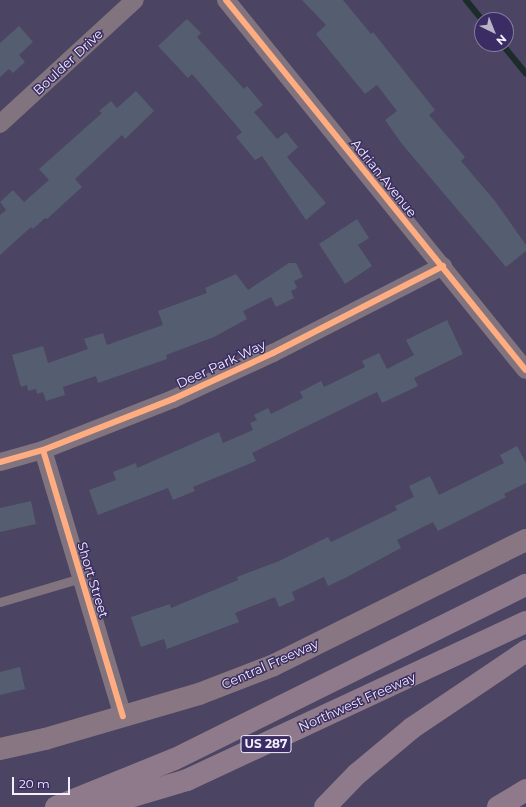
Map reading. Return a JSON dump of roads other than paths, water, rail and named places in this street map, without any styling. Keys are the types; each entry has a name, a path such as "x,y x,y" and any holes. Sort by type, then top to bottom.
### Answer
{"highway":[{"path":"56,807 175,759 526,585"},
{"name":"Northwest Freeway","path":"96,807 187,780 526,622"},
{"path":"325,807 357,774 412,728 526,651"},
{"path":"498,807 526,790"}],"main road":[{"name":"Central Freeway","path":"0,749 199,694 274,665 526,540"}],"street":[{"name":"Boulder Drive","path":"0,124 135,0"},
{"name":"Adrian Avenue","path":"226,0 526,370"},
{"name":"Deer Park Way","path":"0,462 43,450 224,376 442,266"},
{"name":"Short Street","path":"43,450 123,716"}],"lane":[{"path":"0,602 81,578"}],"waterway":[{"path":"466,0 476,12"},
{"path":"508,52 526,74"}]}
